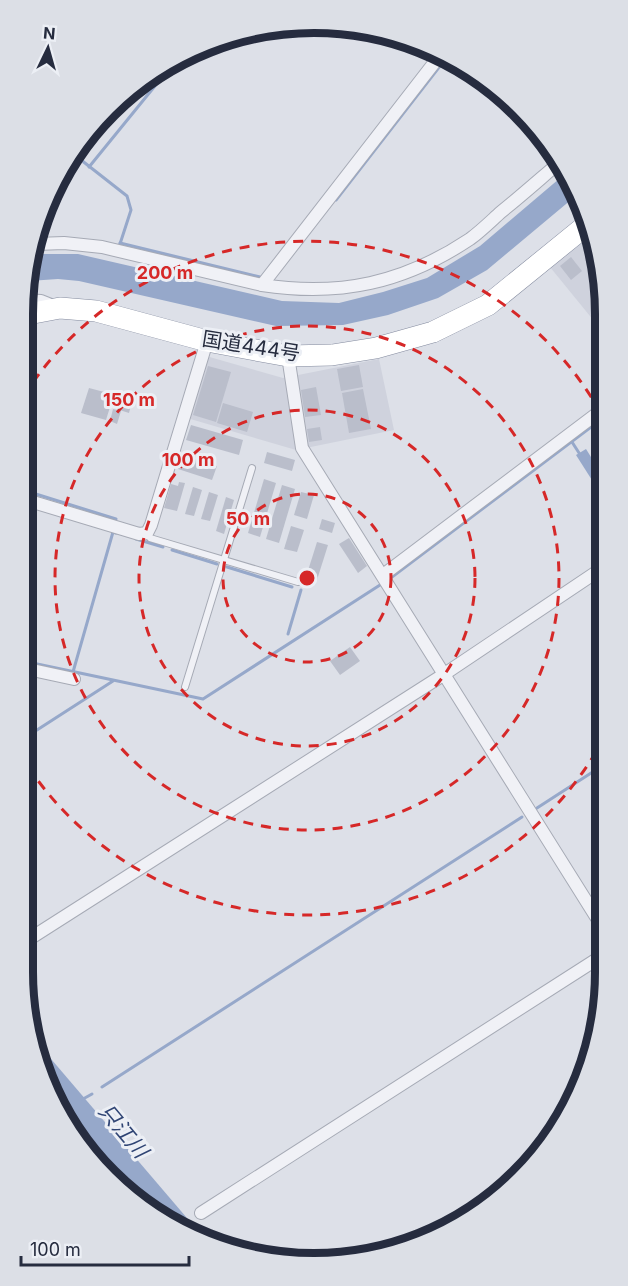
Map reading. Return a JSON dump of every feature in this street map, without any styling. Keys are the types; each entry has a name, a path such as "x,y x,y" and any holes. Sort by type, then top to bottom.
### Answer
{"highway":[{"name":"国道444号","path":"33,313 60,308 96,311 207,341 288,356 332,355 376,348 433,332 488,305 581,229"}],"street":[{"path":"262,285 436,61"},
{"path":"42,244 64,243 117,251 287,289 338,290 380,281 422,267 471,238 553,168"},
{"path":"34,301 60,308"},
{"path":"33,502 139,534 147,533 207,341"},
{"path":"288,356 302,448 595,916"},
{"path":"382,574 595,415"},
{"path":"33,936 444,675 595,573"},
{"path":"33,670 74,679"},
{"path":"201,1213 595,960"}],"lane":[{"path":"185,687 252,468"},
{"path":"147,533 150,538 298,582"}],"shaded area":[{"path":"584,239 593,277 595,322 550,267"},
{"path":"206,356 283,378 379,359 394,430 296,450 187,418"}],"water":[{"path":"560,178 571,200 487,270 438,298 388,315 343,325 276,326 79,281 58,279 35,281 39,254 78,254 282,301 339,303 427,278 480,246"},
{"path":"586,449 595,464 595,485 576,455"},
{"path":"45,1052 194,1226 143,1195 115,1171 91,1143 62,1096"}],"building":[{"path":"571,257 582,271 571,280 560,266"},
{"path":"359,365 363,387 341,391 337,369"},
{"path":"208,366 231,372 216,422 193,415"},
{"path":"316,387 321,415 305,417 301,390"},
{"path":"89,388 108,393 104,406 106,407 110,394 132,401 129,413 110,407 106,420 81,413"},
{"path":"363,389 371,429 349,433 342,393"},
{"path":"223,403 253,412 247,432 217,423"},
{"path":"113,409 121,411 117,424 110,421"},
{"path":"191,425 243,440 239,455 186,440"},
{"path":"320,427 322,440 309,442 307,429"},
{"path":"267,452 295,460 292,471 264,463"},
{"path":"182,455 217,466 212,480 178,469"},
{"path":"264,479 276,483 260,537 248,533"},
{"path":"179,482 185,483 177,511 164,508 171,484 178,486"},
{"path":"282,485 295,489 279,543 266,539"},
{"path":"193,487 202,490 194,516 185,514"},
{"path":"209,492 218,495 210,521 201,519"},
{"path":"301,492 314,495 307,519 294,515"},
{"path":"226,497 234,500 224,534 216,531"},
{"path":"322,519 335,523 332,533 319,529"},
{"path":"291,526 304,530 297,552 284,549"},
{"path":"349,538 367,566 358,573 339,544"},
{"path":"317,542 328,545 317,580 306,577"},
{"path":"350,647 360,661 340,675 330,661"}],"waterway":[{"path":"336,200 442,64"},
{"path":"89,167 161,78"},
{"path":"80,159 127,196 131,210 119,247"},
{"path":"120,243 260,277"},
{"path":"392,577 595,424"},
{"path":"572,442 581,456"},
{"path":"33,493 116,519"},
{"path":"73,672 113,532 116,533"},
{"path":"136,539 163,547"},
{"path":"172,550 217,564"},
{"path":"227,567 292,587"},
{"path":"33,663 203,699 380,585"},
{"path":"288,634 301,590"},
{"path":"33,733 113,681"},
{"path":"537,808 595,770"},
{"path":"102,1087 522,817"},
{"path":"83,1099 92,1094"}],"water label":[{"name":"只江川","path":"123,1131"}]}
